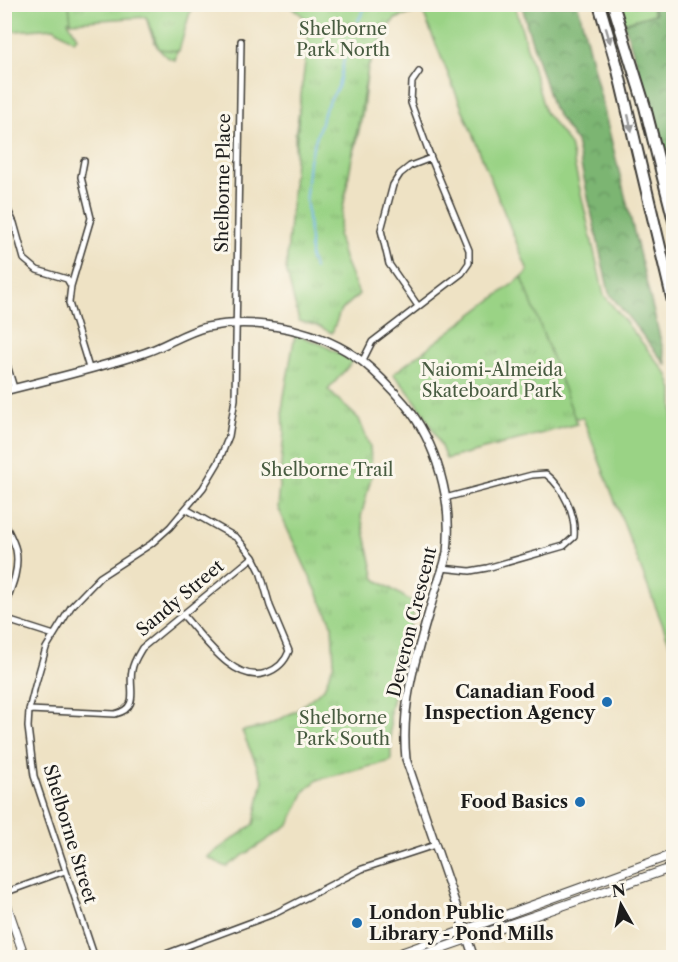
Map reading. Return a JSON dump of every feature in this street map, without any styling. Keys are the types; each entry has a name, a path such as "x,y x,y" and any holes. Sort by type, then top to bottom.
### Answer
{"highway":[{"path":"599,4 617,66 674,306"},
{"path":"613,4 645,106 674,221"}],"main road":[{"path":"387,957 674,854"},
{"path":"413,957 674,867"},
{"path":"4,895 25,957"}],"street":[{"name":"Shelborne Place","path":"235,325 241,41"},
{"path":"362,362 372,342 462,273 469,263 469,249 430,158 411,104 412,82 419,72"},
{"path":"418,306 389,264 381,230 393,185 399,174 410,166 430,158"},
{"path":"84,161 81,177 91,218 71,286 69,303 89,368"},
{"path":"4,202 14,223 24,259 37,270 67,279 71,286"},
{"name":"Deveron Crescent","path":"4,391 143,353 207,327 235,325 268,325 309,334 349,352 386,381 417,419 437,460 445,498 447,553 410,675 405,709 404,740 406,759 474,957"},
{"name":"Shelborne Street","path":"95,957 34,776 28,727 29,710 46,648 71,607 100,577 151,544 186,509 218,463 229,436 235,399 235,325"},
{"path":"4,355 14,388"},
{"path":"442,568 470,571 487,568 564,546 574,537 575,525 560,486 546,474 532,475 445,498"},
{"path":"183,615 214,650 241,673 256,676 272,671 285,661 289,651 253,557 237,538 186,509"},
{"path":"4,522 16,550 15,580 4,608"},
{"name":"Sandy Street","path":"29,710 115,714 125,712 130,705 132,694 131,673 142,648 253,557"},
{"path":"4,619 54,635"},
{"path":"155,957 276,913 362,869 435,845"},
{"path":"4,895 65,871"}],"green space":[{"path":"5,4 165,5 183,27 175,60 163,54 159,49 152,37 146,17 83,18 68,21 77,37 74,41 54,28 5,30"},
{"path":"69,4 192,5 179,51 159,49 146,17 71,22"},
{"name":"Shelborne Park North","path":"422,4 423,9 395,19 386,30 368,68 338,236 344,258 359,294 340,312 332,333 299,321 286,269 299,111 310,22 289,5"},
{"path":"324,5 515,5 545,112 570,145 604,295 668,375 673,390 673,652 583,418 559,418 492,308 528,271 422,10 392,20 378,34 368,64 363,111 356,145 338,202 297,235 295,135 313,27"},
{"path":"522,5 578,5 667,366 609,293 576,142 553,108"},
{"path":"619,5 651,5 654,14 624,23"},
{"path":"652,5 673,5 673,180 624,23 655,14"},
{"name":"Naiomi-Almeida Skateboard Park","path":"522,277 577,424 446,459 424,414 393,374"},
{"name":"Shelborne Trail","path":"295,334 321,344 353,361 328,390 359,419 370,447 372,474 361,517 375,579 416,604 390,709 391,761 317,780 305,791 289,825 226,867 207,857 254,824 263,780 242,731 265,726 296,711 324,688 334,663 332,624 277,507 284,432 283,402"}],"waterway":[{"path":"358,21 367,4"},
{"path":"314,269 310,261 306,195 309,160 326,107 338,87 348,41"}],"place":[{"name":"Canadian Food Inspection Agency","path":"607,702"},
{"name":"Food Basics","path":"580,802"},
{"name":"London Public Library - Pond Mills","path":"357,923"}],"park label":[{"name":"Shelborne Park South","path":"343,728"}]}
